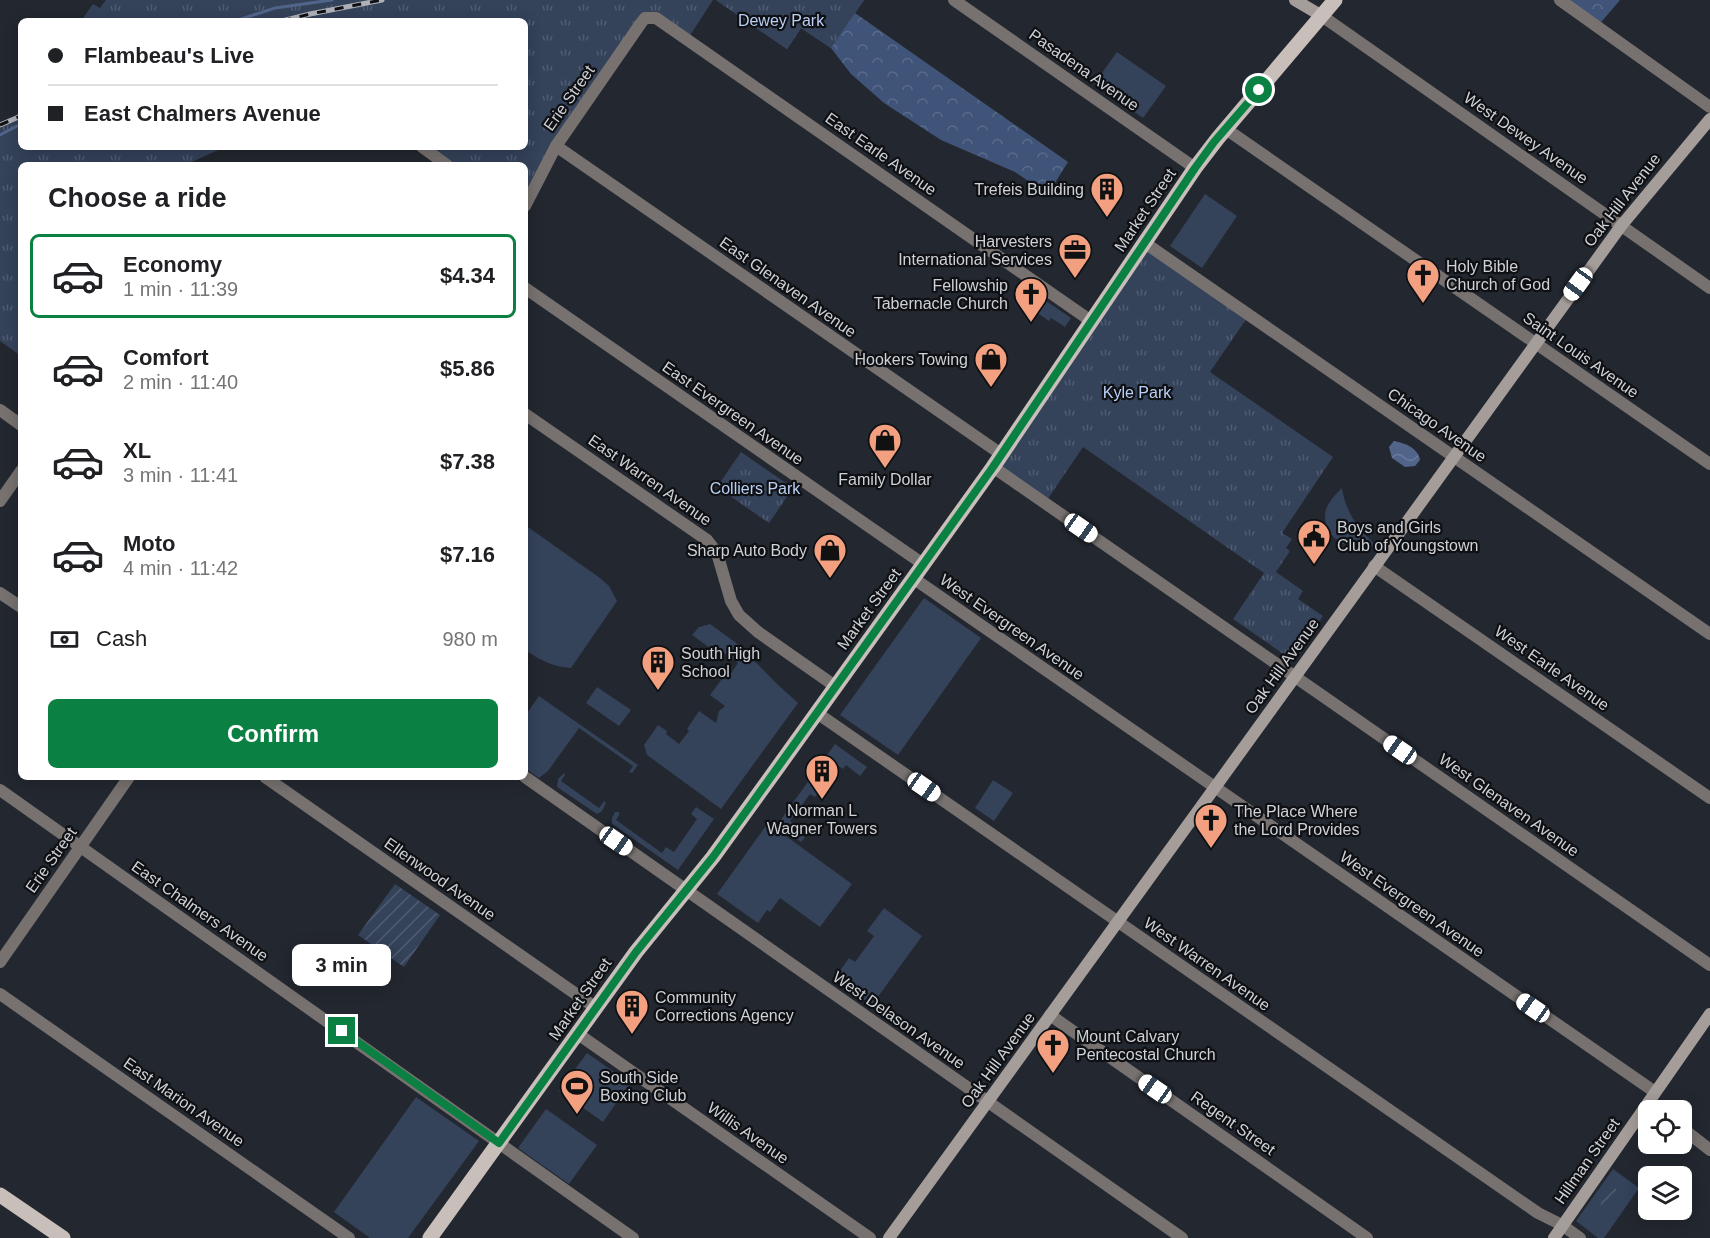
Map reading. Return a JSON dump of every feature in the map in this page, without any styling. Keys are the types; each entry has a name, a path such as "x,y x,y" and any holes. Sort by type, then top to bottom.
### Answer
{"main road":[{"name":"Market Street","path":"430,1238 636,952 725,841 817,713 997,460 1195,168 1335,0"},
{"path":"0,1195 63,1238"}],"street":[{"name":"Pasadena Avenue","path":"954,0 1195,168"},
{"path":"1295,0 1322,16"},
{"path":"1560,0 1710,107"},
{"name":"West Dewey Avenue","path":"1322,16 1710,288"},
{"name":"Erie Street","path":"528,200 556,146 641,23 645,18 650,17"},
{"name":"East Earle Avenue","path":"650,17 656,18 1091,321"},
{"name":"Oak Hill Avenue","path":"889,1238 1621,225 1710,119"},
{"name":"Saint Louis Avenue","path":"1226,129 1710,464"},
{"name":"East Glenaven Avenue","path":"556,146 997,460"},
{"path":"426,150 443,162"},
{"name":"Chicago Avenue","path":"1145,243 1710,634"},
{"name":"East Evergreen Avenue","path":"528,290 922,564"},
{"path":"0,410 18,423"},
{"name":"East Warren Avenue","path":"528,416 707,540 717,553 731,601 739,615 758,633 836,686"},
{"name":"West Glenaven Avenue","path":"997,460 1295,676 1710,964"},
{"path":"0,501 18,475"},
{"name":"West Earle Avenue","path":"1374,566 1710,798"},
{"name":"West Evergreen Avenue","path":"913,578 1214,787 1651,1100"},
{"path":"0,593 18,606"},
{"name":"West Warren Avenue","path":"817,713 1538,1213 1562,1225 1580,1238"},
{"name":"West Delason Avenue","path":"528,779 1182,1238"},
{"name":"Erie Street","path":"0,962 127,780"},
{"name":"Ellenwood Avenue","path":"269,780 596,1008"},
{"name":"East Chalmers Avenue","path":"0,790 633,1238"},
{"name":"East Marion Avenue","path":"0,994 349,1238"},
{"name":"Hillman Street","path":"1655,1100 1710,1014"},
{"name":"Regent Street","path":"1050,1015 1367,1238"},
{"name":"Willis Avenue","path":"578,1034 870,1238"},
{"name":"Hillman Street","path":"1554,1238 1638,1123"},
{"path":"1692,1136 1710,1150"}],"green space":[{"name":"Dewey Park","path":"106,0 713,0 687,40 656,18 641,23 528,201 528,162 443,162 426,150 528,150 528,18 83,18 93,4 100,8"},
{"path":"716,0 864,0 855,13 1068,162 1048,194 1015,172 941,140 884,103 851,74 831,48 801,28 787,49"},
{"name":"Dewey Park","path":"716,0 864,0 831,48 801,28 787,49"},
{"path":"1561,0 1620,0 1597,27"},
{"path":"1117,52 1166,86 1143,118 1094,84"},
{"path":"18,113 18,150 218,150 192,162 18,162 18,354 0,341 0,125 13,119"},
{"path":"1205,194 1237,216 1202,268 1170,246"},
{"name":"Kyle Park","path":"1145,243 1249,315 1210,372 1333,457 1282,533 1292,539 1286,548 1290,551 1276,572 1303,591 1298,599 1323,616 1292,660 1233,619 1264,573 1083,447 1045,503 993,467"},
{"path":"1033,292 1071,318 1065,327 1051,318 1049,321 1032,309 1034,306 1028,301"},
{"name":"Colliers Park","path":"741,452 793,488 769,523 717,487"},
{"path":"1342,488 1346,505 1354,520 1377,546 1356,548 1343,544 1328,529 1325,515 1327,508"},
{"path":"528,527 600,578 609,586 617,601 571,668 558,666 528,652"},
{"path":"924,598 981,638 898,755 840,715"},
{"path":"710,624 739,645 798,703 721,809 647,755 644,745 658,725 679,744 689,731 687,729 699,711 716,723 719,711 725,706 710,695 724,676 728,678 738,663 724,653 721,656 692,635 699,627"},
{"path":"597,687 631,710 619,726 586,703"},
{"path":"539,696 638,765 632,773 629,772 633,766 579,728 548,771 539,778 528,770 528,712"},
{"path":"835,744 867,767 860,776 846,765 843,769 833,762 813,789 818,793 815,797 810,794 790,821 799,828 797,832 805,837 801,842 777,825"},
{"path":"564,773 561,781 599,808 604,801 606,803 602,811 597,814 557,787 558,779"},
{"path":"993,780 1013,793 994,821 975,808"},
{"path":"696,807 714,819 678,870 612,824 615,812 618,812 620,813 616,820 662,853 666,847 674,852 697,819 691,814"},
{"path":"768,823 852,884 820,927 780,898 770,912 767,910 758,923 717,894"},
{"path":"395,884 440,915 404,967 358,935"},
{"path":"884,908 922,936 872,1005 834,979 849,958 855,962 874,936 867,931"},
{"path":"587,1053 630,1083 603,1122 559,1091"},
{"path":"416,1097 479,1141 408,1238 370,1238 334,1212"},
{"path":"546,1109 597,1145 569,1184 518,1148"},
{"path":"1613,1169 1638,1187 1604,1238 1598,1238 1576,1221"},
{"path":"1613,1184 1619,1194 1618,1197 1612,1206 1603,1210 1600,1208 1603,1198"}],"water":[{"path":"1394,441 1407,445 1417,452 1420,460 1415,466 1405,467 1392,458 1389,447"}],"waterway":[{"path":"244,18 275,8 332,0"},
{"path":"0,135 18,126"}],"railway":[{"path":"294,18 382,0"},
{"path":"0,125 18,117"}],"place":[{"name":"Trefeis Building","path":"1107,218"},
{"name":"Harvesters International Services","path":"1075,279"},
{"name":"Holy Bible Church of God","path":"1423,304"},
{"name":"Fellowship Tabernacle Church","path":"1031,323"},
{"name":"Hookers Towing","path":"991,388"},
{"name":"Family Dollar","path":"885,469"},
{"name":"Boys and Girls Club of Youngstown","path":"1314,565"},
{"name":"Sharp Auto Body","path":"830,579"},
{"name":"South High School","path":"658,691"},
{"name":"Norman L Wagner Towers","path":"822,800"},
{"name":"The Place Where the Lord Provides","path":"1211,849"},
{"name":"Community Corrections Agency","path":"632,1035"},
{"name":"Mount Calvary Pentecostal Church","path":"1053,1074"},
{"name":"South Side Boxing Club","path":"577,1115"}],"route":[{"path":"342,1031 499,1143 636,952 713,857 750,806 993,467 1195,168 1214,142 1259,90"}]}
